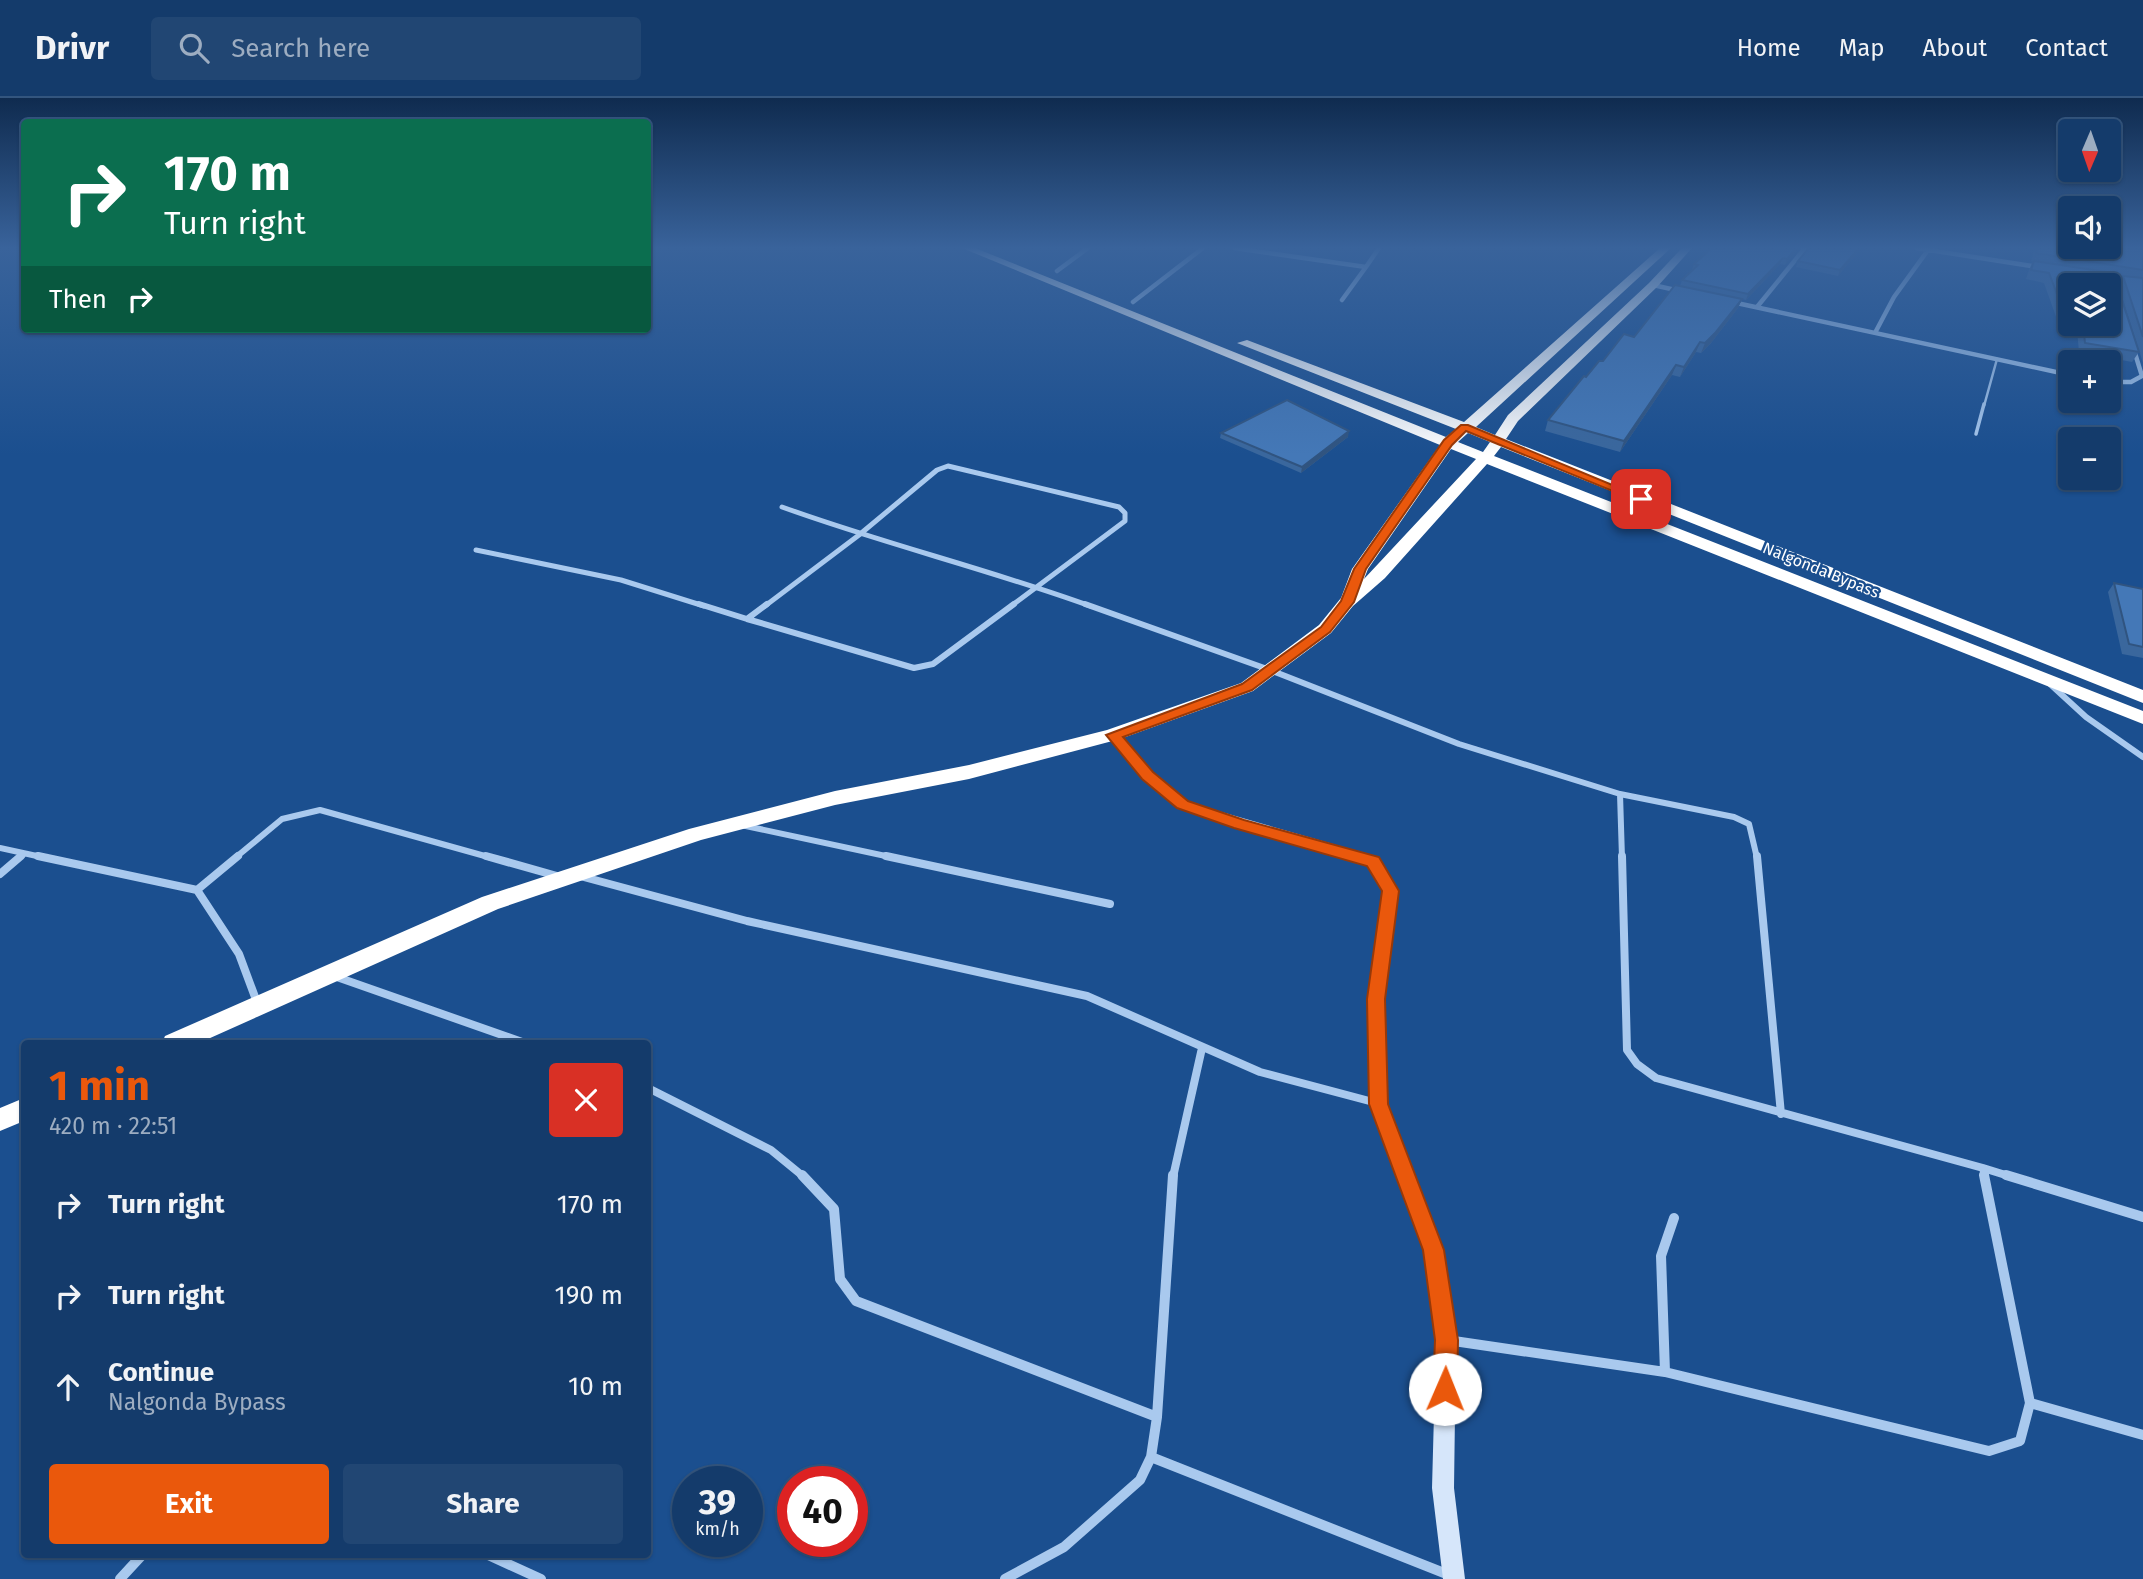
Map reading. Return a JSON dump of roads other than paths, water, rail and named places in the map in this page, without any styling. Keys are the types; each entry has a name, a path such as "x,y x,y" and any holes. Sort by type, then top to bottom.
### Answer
{"highway":[{"path":"1137,317 1448,443"},
{"path":"1347,602 1360,569 1448,443 1590,317"},
{"path":"181,1040 490,903 570,876 733,824 835,798 969,772 1114,735 1247,687 1325,629 1347,602 1379,575 1485,458 1500,441 1513,418 1619,317"},
{"path":"1233,340 1464,427"},
{"name":"Nalgonda Bypass","path":"1464,427 2143,697"},
{"name":"Nalgonda Bypass","path":"1448,443 2143,718"},
{"path":"0,1119 21,1110"}],"street":[{"path":"1808,317 2058,372"},
{"path":"1877,331 1884,317"},
{"path":"2121,382 2131,382 2142,376 2132,344"},
{"path":"2136,357 2143,358"},
{"path":"476,550 596,573 747,619 914,668 933,664 1125,521 1125,513 1118,507 947,466 937,470 859,535 747,619"},
{"path":"782,507 859,535 1035,586 1270,670 1459,744 1620,794 1734,817 1749,824 1755,840 1781,1114"},
{"path":"2041,677 2086,717 2143,757"},
{"path":"1114,735 1147,775 1182,804 1240,824 1373,861 1390,891 1376,999 1379,1104 1433,1250 1446,1340 1443,1488 1453,1578 1151,1457"},
{"path":"1620,794 1627,1050 1637,1064 1656,1078 1983,1168 2143,1217"},
{"path":"197,891 282,819 320,810 747,921 1087,996 1260,1072 1379,1104"},
{"path":"733,824 1110,904"},
{"path":"0,848 197,891 239,954 258,1006"},
{"path":"0,874 24,855"},
{"path":"327,973 517,1040"},
{"path":"1005,1579 1064,1547 1140,1480 1151,1457 1157,1418 1172,1173 1202,1048"},
{"path":"651,1090 771,1150 813,1184 834,1209 840,1279 856,1301 1157,1418"},
{"path":"1446,1340 1665,1372 1989,1451 2020,1441 2030,1404 1983,1168"},
{"path":"1665,1372 1661,1255 1674,1218"},
{"path":"2030,1404 2143,1435"},
{"path":"120,1579 139,1558"},
{"path":"495,1558 541,1579"}],"lane":[{"path":"1976,434 1997,359"}]}
